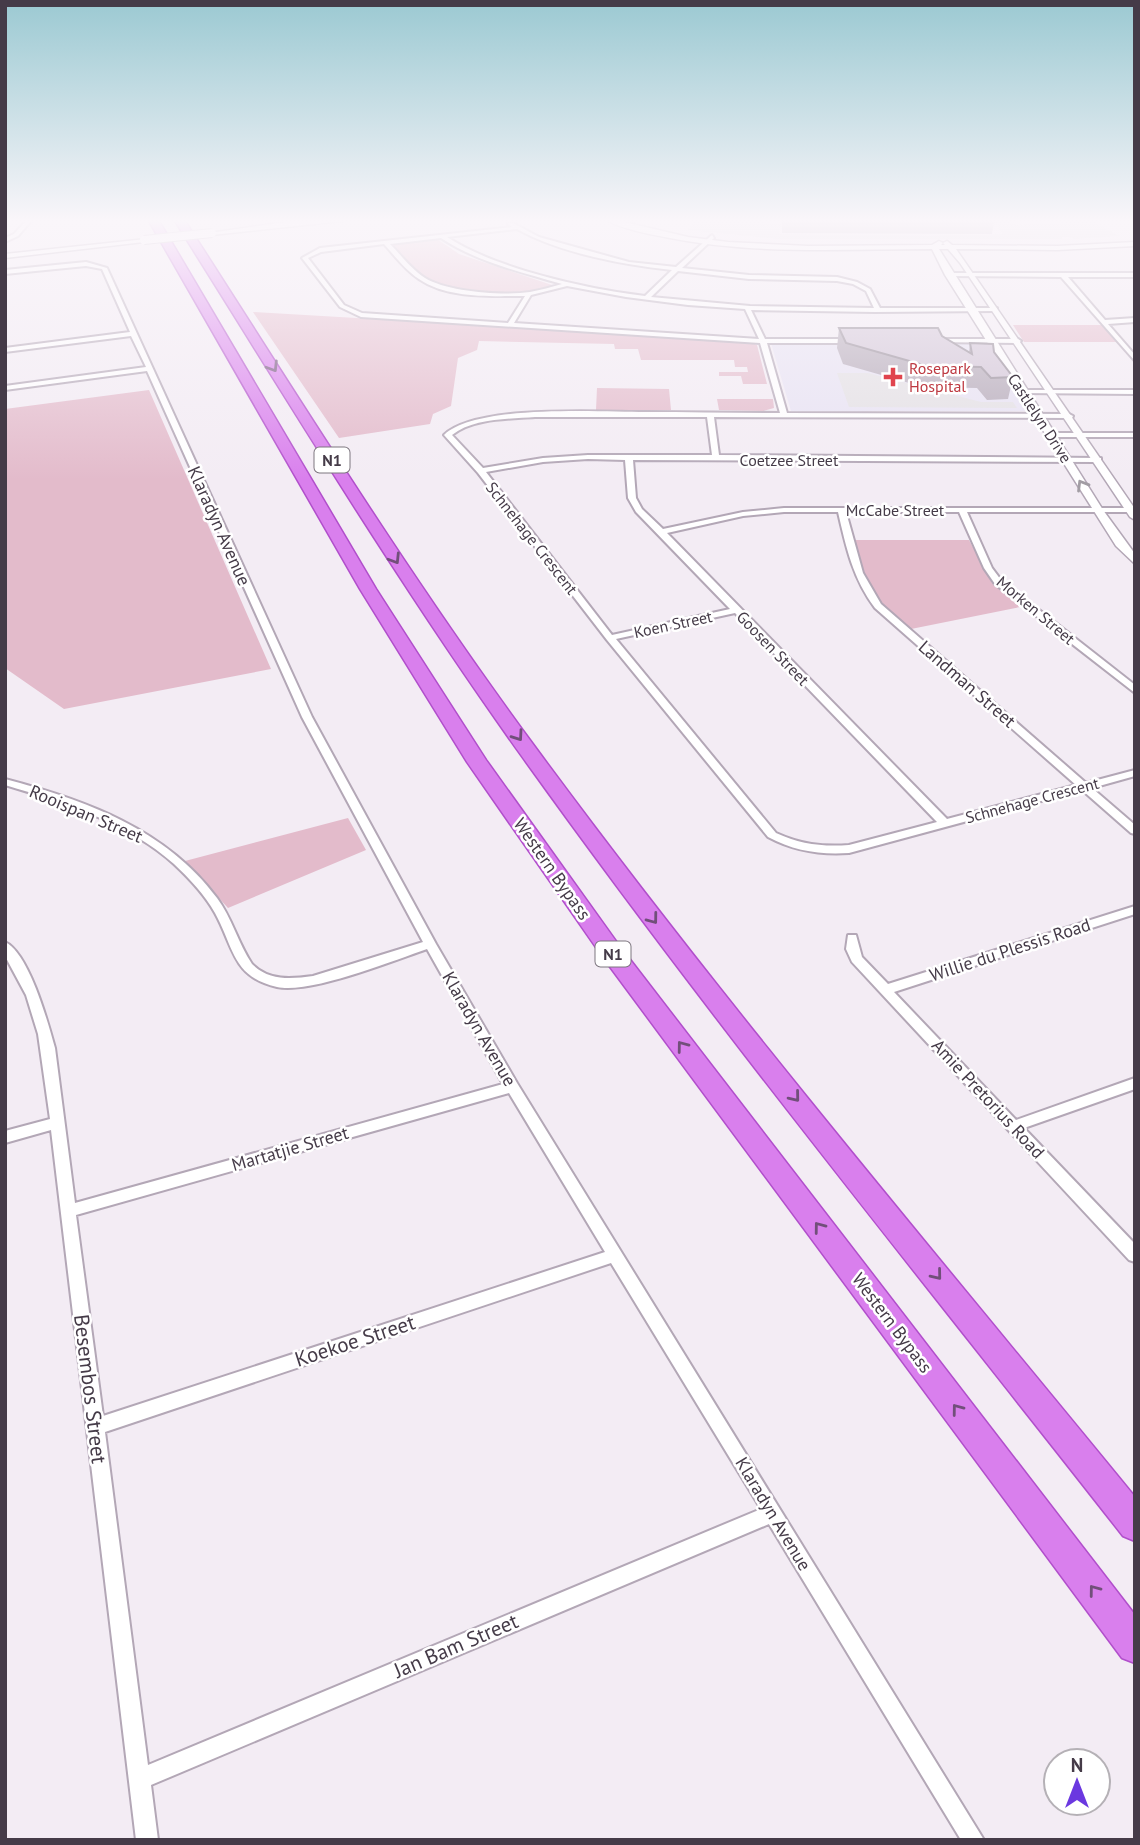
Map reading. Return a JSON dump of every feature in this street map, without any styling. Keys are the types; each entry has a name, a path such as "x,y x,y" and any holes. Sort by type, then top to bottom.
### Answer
{"highway":[{"name":"Western Bypass","path":"196,307 477,762 610,950 1135,1645"},
{"name":"N1","path":"235,307 407,578 526,748 660,929 1135,1524"}],"street":[{"name":"Klaradyn Avenue","path":"121,307 131,334 307,717 430,944 512,1087 973,1840"},
{"path":"344,307 352,312 382,317 509,326 763,341 856,341"},
{"path":"509,326 521,307"},
{"path":"747,307 763,341 784,414"},
{"path":"818,307 995,309"},
{"path":"1091,307 1134,357"},
{"name":"Castlelyn Drive","path":"970,309 1097,510 1121,546 1135,561"},
{"name":"Castlelyn Drive","path":"995,309 1133,513"},
{"path":"1104,322 1135,320"},
{"path":"5,350 131,334"},
{"path":"924,341 1018,341"},
{"path":"5,388 148,369"},
{"path":"1023,391 1135,392"},
{"name":"Schnehage Crescent","path":"1069,416 544,414 465,425 450,431 450,438 481,471 610,638 772,835 803,849 825,852 849,849 1135,773"},
{"path":"710,414 716,459"},
{"path":"1051,435 1135,435"},
{"name":"Coetzee Street","path":"481,471 562,458 1098,460"},
{"name":"Goosen Street","path":"629,459 632,498 639,510 944,823"},
{"name":"Landman Street","path":"841,510 866,592 878,606 1135,831"},
{"name":"Morken Street","path":"961,510 988,568 999,582 1135,690"},
{"name":"McCabe Street","path":"662,532 763,511 1097,510 1133,513"},
{"name":"Koen Street","path":"610,638 737,610"},
{"name":"Rooispan Street","path":"5,782 58,799 116,823 157,845 178,862 220,911 249,969 265,978 282,983 308,981 430,944"},
{"name":"Willie du Plessis Road","path":"885,990 1135,910"},
{"name":"Amie Pretorius Road","path":"852,938 856,959 1135,1255"},
{"name":"Besembos Street","path":"5,946 22,968 40,1011 48,1048 147,1840"},
{"path":"1014,1126 1135,1083"},
{"name":"Martatjie Street","path":"67,1211 512,1087"},
{"path":"5,1137 56,1123"},
{"name":"Koekoe Street","path":"95,1427 616,1255"},
{"name":"Jan Bam Street","path":"139,1779 773,1513"}],"shaded area":[{"path":"253,312 746,341 757,345 767,384 743,384 741,376 719,376 719,372 748,372 747,367 735,367 734,360 641,360 638,349 615,349 614,344 479,341 477,350 458,358 451,406 433,414 430,424 339,438"},
{"path":"1013,325 1102,325 1116,342 1024,342"},
{"name":"Rosepark Hospital","path":"771,343 984,344 1026,411 791,411"},
{"path":"837,373 868,373 981,402 1013,402 1017,408 849,407"},
{"path":"597,388 669,389 671,410 596,410"},
{"path":"149,390 271,669 64,709 5,668 5,409"},
{"path":"717,399 773,399 774,408 763,411 719,410"},
{"path":"854,540 969,540 992,583 1020,607 911,629 872,591"},
{"path":"348,818 366,850 228,908 185,861"}],"building":[{"path":"839,328 938,328 942,336 972,354 970,343 993,344 994,352 1013,377 991,378 981,367 927,366 846,343"}],"place":[{"name":"Rosepark Hospital","path":"893,377"}]}
